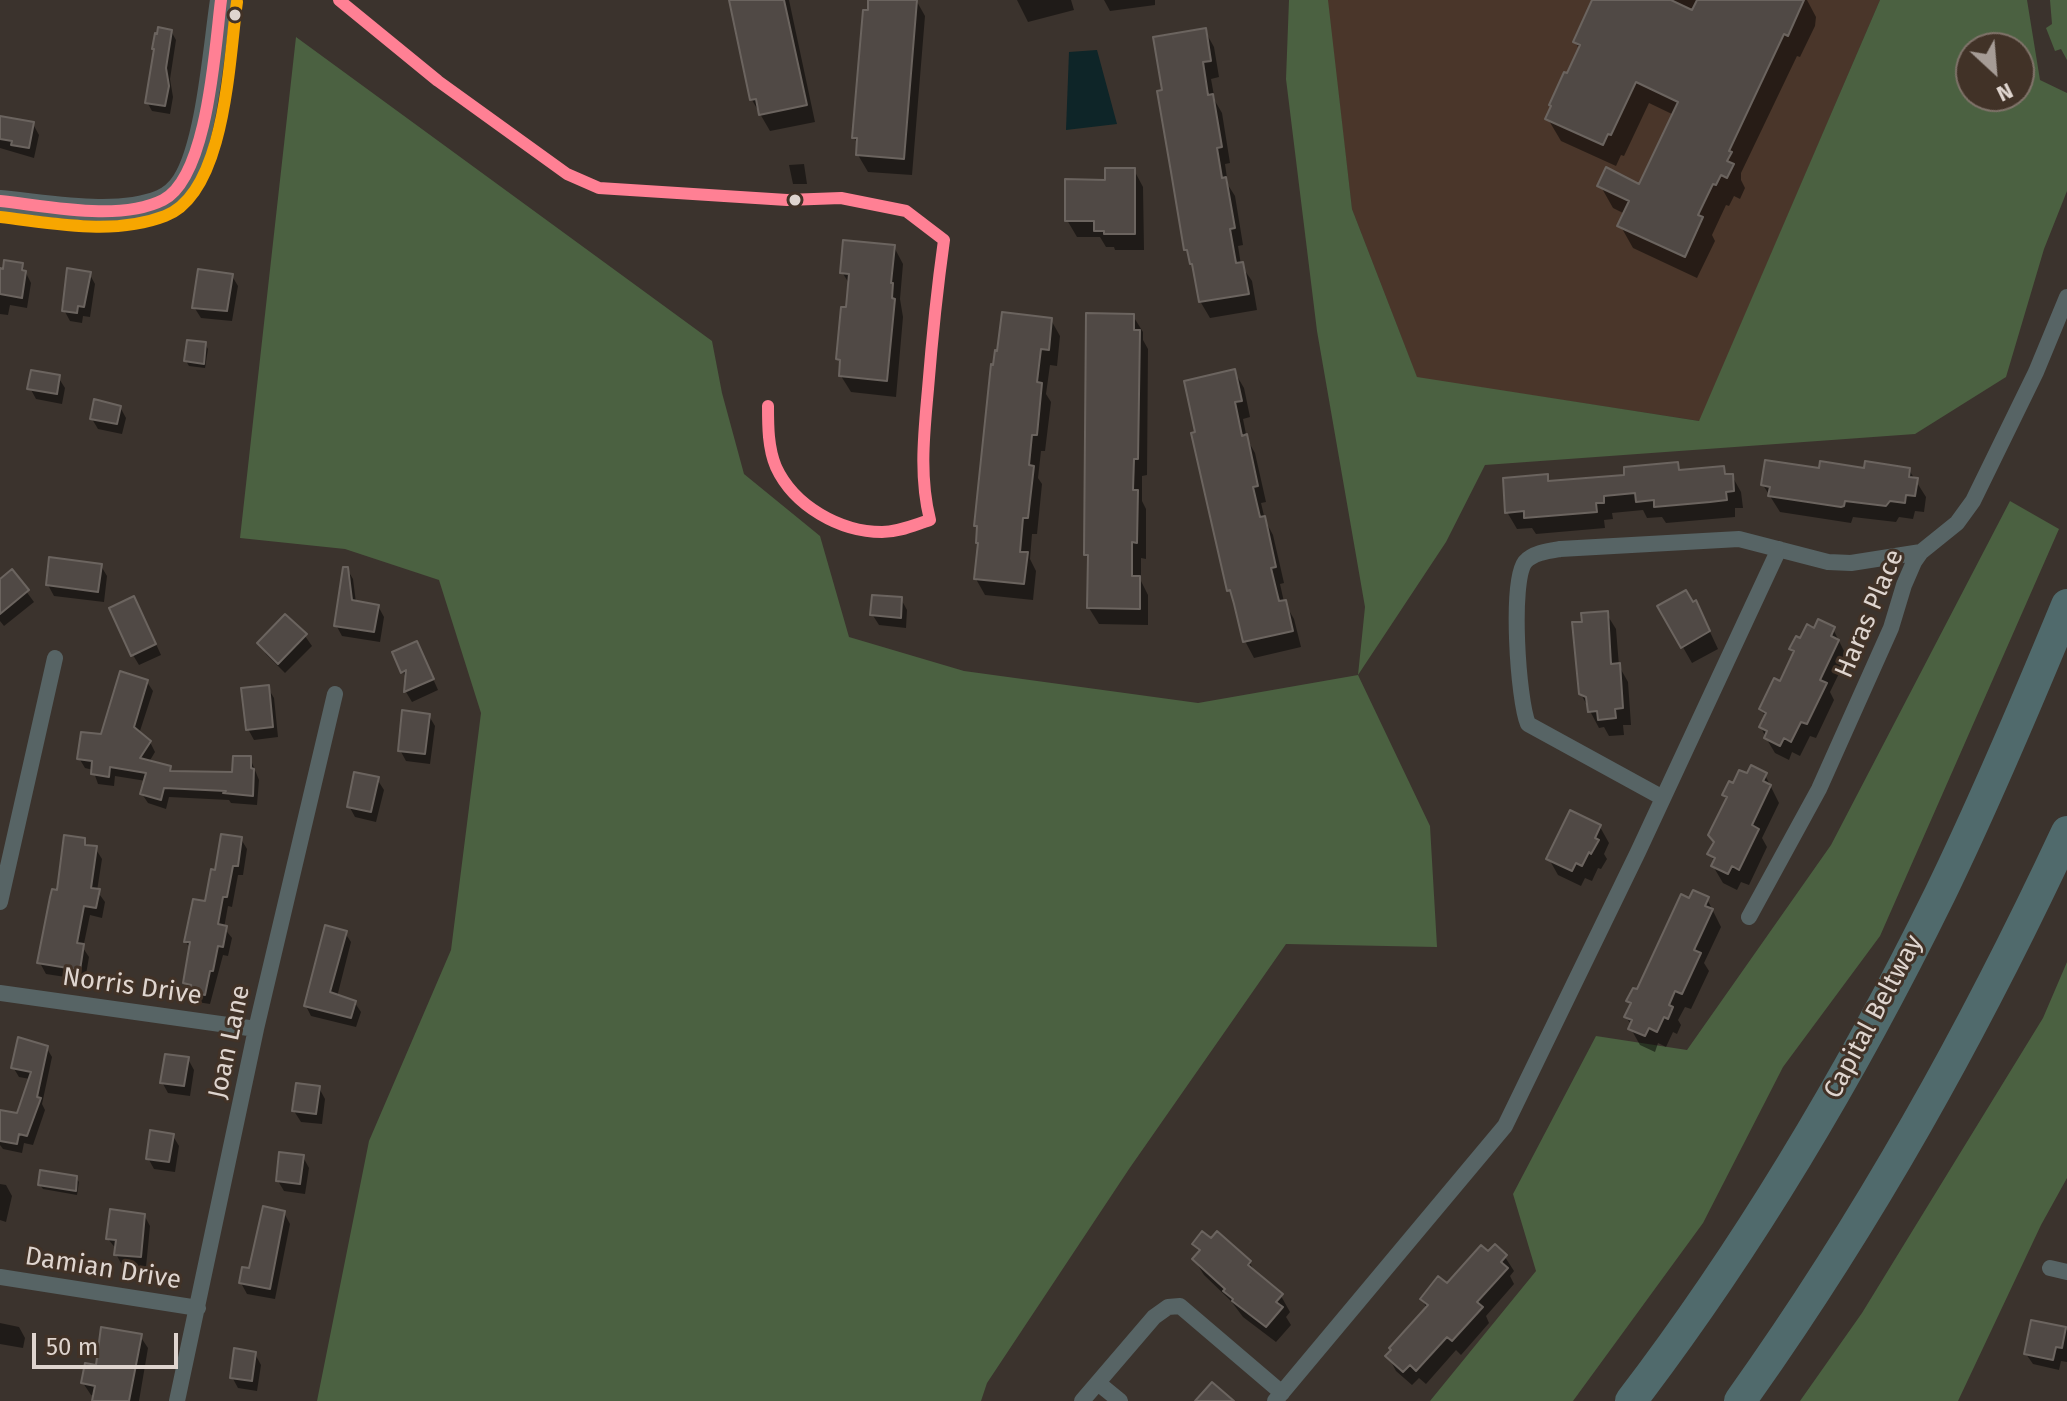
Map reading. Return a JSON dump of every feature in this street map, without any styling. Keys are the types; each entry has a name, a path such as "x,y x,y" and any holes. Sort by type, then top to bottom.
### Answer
{"highway":[{"name":"Capital Beltway","path":"1631,1401 1707,1294 1775,1189 1882,1005 1971,828 2067,605"},
{"path":"1740,1401 1844,1248 1901,1154 2008,957 2067,832"}],"street":[{"path":"0,201 106,210 158,202 173,192 182,182 198,140 221,0"},
{"name":"Haras Place","path":"1749,917 1819,789 1891,628 1904,585 1921,552 1957,523 1973,501 2036,372 2067,297"},
{"path":"1663,798 1528,724 1522,711 1517,586 1526,561 1539,553 1560,549 1739,539 1828,562 1851,563 1921,552"},
{"path":"1082,1401 1154,1317 1168,1307 1180,1306 1278,1397 1505,1126 1779,549"},
{"path":"0,902 55,658"},
{"name":"Joan Lane","path":"177,1401 256,1029 335,694"},
{"name":"Norris Drive","path":"0,993 256,1029"},
{"path":"2050,1268 2067,1272"},
{"name":"Damian Drive","path":"0,1277 198,1308"},
{"path":"1098,1383 1120,1401"}],"shaded area":[{"path":"1327,0 1880,0 1700,421 1417,378 1352,209"}],"green space":[{"path":"1289,0 1328,0 1352,209 1417,377 1699,421 1880,0 2027,0 2032,32 1955,32 1955,112 2035,112 2035,49 2040,80 2067,93 2067,191 2044,249 2006,377 1915,434 1485,465 1446,542 1358,675 1365,607 1317,331 1286,79"},
{"path":"2050,0 2067,0 2067,60 2061,49 2055,51 2046,28 2052,24"},
{"path":"296,37 712,341 722,393 744,474 820,536 849,637 964,671 1198,703 1358,675 1430,826 1437,947 1286,944 1129,1169 987,1383 981,1401 317,1401 369,1141 451,950 481,713 439,580 345,549 240,538"},
{"path":"2010,501 2059,529 1880,936 1783,1067 1703,1223 1573,1401 1430,1401 1536,1271 1513,1194 1596,1036 1687,1050 1831,845"},
{"path":"2067,962 2067,1178 2041,1225 1958,1401 1800,1401 1862,1313 2043,1018"}],"water":[{"path":"1097,50 1117,124 1066,130 1069,52"}],"building":[{"path":"729,0 784,0 807,105 759,115 756,99 750,100"},
{"path":"868,0 917,0 904,159 856,155 857,138 852,138 863,10 868,10"},
{"path":"1592,0 1671,0 1692,10 1697,0 1804,0 1788,36 1784,34 1729,151 1732,152 1727,161 1734,164 1727,178 1721,175 1716,185 1713,184 1698,215 1703,217 1685,257 1617,226 1629,201 1597,186 1606,167 1639,184 1678,102 1636,82 1611,135 1608,134 1603,145 1545,119 1564,72 1567,73 1580,45 1573,42"},
{"path":"158,27 172,30 166,68 169,86 165,106 145,103"},
{"path":"1206,28 1211,61 1203,62 1208,95 1213,94 1222,147 1217,148 1222,178 1226,177 1235,228 1230,229 1236,263 1243,262 1249,294 1199,302 1192,264 1187,250 1184,250 1157,91 1162,90 1153,37"},
{"path":"0,116 34,122 29,148 11,145 12,141 0,139"},
{"path":"1105,168 1135,168 1135,234 1104,234 1104,231 1094,231 1094,221 1065,221 1065,179 1105,180"},
{"path":"843,240 895,245 891,283 892,298 895,299 887,381 839,376 840,360 836,359 841,307 846,307 849,274 840,273"},
{"path":"4,260 23,263 22,270 26,271 22,298 0,294 0,268 3,269"},
{"path":"67,268 91,272 84,307 78,306 77,313 62,311"},
{"path":"198,269 233,274 227,311 192,308"},
{"path":"1002,312 1052,318 1049,350 1041,349 1037,382 1042,383 1037,435 1032,435 1029,465 1034,466 1028,518 1023,518 1020,552 1028,552 1024,584 974,579 978,543 977,526 974,526 991,364 997,351"},
{"path":"1086,313 1134,314 1134,330 1140,330 1138,459 1134,459 1133,490 1138,490 1137,543 1132,542 1132,576 1140,576 1140,609 1087,608 1088,555 1084,555"},
{"path":"187,340 206,342 204,364 184,361"},
{"path":"1235,369 1242,401 1235,402 1242,436 1247,434 1258,486 1253,487 1260,517 1265,516 1276,567 1271,568 1279,601 1286,600 1293,631 1243,642 1230,590 1227,591 1191,433 1195,432 1184,381"},
{"path":"31,370 60,375 57,394 27,389"},
{"path":"94,399 121,406 117,424 90,419"},
{"path":"1765,460 1819,468 1820,461 1864,468 1865,461 1910,468 1909,477 1918,478 1915,496 1906,495 1905,503 1890,501 1886,506 1845,501 1841,507 1768,496 1770,487 1761,485"},
{"path":"1678,462 1679,470 1724,466 1725,474 1733,474 1734,491 1726,492 1727,500 1710,502 1654,507 1654,500 1636,502 1635,493 1604,496 1604,503 1596,503 1597,512 1524,518 1524,511 1505,513 1503,478 1548,474 1548,481 1624,475 1624,467"},
{"path":"49,557 102,564 98,592 46,585"},
{"path":"343,567 348,567 352,600 379,605 374,632 334,626"},
{"path":"12,569 29,590 0,614 0,579"},
{"path":"1686,590 1693,602 1696,600 1710,631 1681,648 1657,606"},
{"path":"872,595 902,597 901,618 870,615"},
{"path":"134,596 156,644 131,656 109,608"},
{"path":"1608,611 1611,664 1620,663 1623,708 1615,709 1616,718 1598,720 1597,711 1588,712 1586,697 1579,694 1572,622 1582,622 1581,613"},
{"path":"285,614 307,634 278,664 257,643"},
{"path":"1818,619 1835,627 1831,636 1839,640 1820,680 1827,683 1807,724 1801,722 1791,742 1784,738 1780,746 1764,738 1767,731 1759,727 1766,713 1759,709 1774,678 1780,681 1794,651 1789,649 1796,636 1800,638 1807,624 1814,628"},
{"path":"417,641 434,679 404,692 406,670 401,673 392,652"},
{"path":"120,671 148,680 134,727 151,741 140,758 171,766 170,771 232,772 233,756 251,756 253,796 223,793 226,791 164,788 161,800 140,794 146,773 110,767 109,777 91,774 92,761 77,759 81,732 101,734"},
{"path":"269,685 273,727 246,730 241,688"},
{"path":"402,710 430,714 425,754 398,751"},
{"path":"1751,765 1767,773 1763,781 1771,785 1752,825 1759,829 1739,870 1732,866 1728,874 1711,866 1715,858 1707,854 1714,842 1708,835 1727,797 1722,795 1729,781 1733,783 1739,770 1747,773"},
{"path":"354,772 379,777 371,812 347,807"},
{"path":"1570,810 1601,825 1595,838 1599,840 1591,854 1589,852 1582,866 1576,863 1572,871 1546,859"},
{"path":"221,834 242,837 238,866 233,866 218,924 227,926 223,947 218,946 205,995 189,992 191,985 183,983 190,942 184,942 193,899 205,901 211,869 215,870"},
{"path":"64,835 85,838 85,845 97,846 91,888 100,889 96,908 84,906 77,943 84,944 80,970 37,963 52,889 57,890"},
{"path":"1693,890 1709,897 1705,906 1713,909 1694,950 1701,953 1682,994 1675,991 1669,1005 1673,1007 1668,1019 1664,1017 1657,1032 1649,1028 1645,1036 1628,1029 1632,1020 1624,1017 1631,1003 1626,1001 1633,988 1637,989 1681,894 1689,898"},
{"path":"325,925 347,931 330,992 356,1001 351,1018 304,1006"},
{"path":"18,1037 48,1046 37,1097 41,1098 27,1136 19,1134 17,1144 0,1141 0,1110 17,1113 31,1072 11,1068"},
{"path":"165,1054 189,1057 184,1086 160,1083"},
{"path":"296,1083 320,1086 316,1114 292,1111"},
{"path":"150,1130 174,1134 169,1162 146,1159"},
{"path":"279,1152 304,1155 300,1184 276,1181"},
{"path":"40,1170 77,1176 76,1191 38,1185"},
{"path":"263,1206 285,1211 270,1289 239,1283 242,1267 249,1268"},
{"path":"110,1209 145,1214 141,1257 114,1255 116,1240 106,1239"},
{"path":"1202,1231 1211,1238 1217,1231 1251,1261 1248,1265 1283,1294 1276,1302 1283,1307 1266,1327 1232,1301 1223,1291 1225,1289 1192,1259 1200,1250 1192,1244"},
{"path":"1495,1244 1507,1255 1501,1262 1508,1268 1477,1302 1483,1307 1452,1341 1447,1337 1416,1371 1410,1365 1403,1372 1385,1356 1428,1305 1420,1299 1438,1276 1447,1283 1481,1245 1488,1251"},
{"path":"2031,1320 2066,1327 2062,1348 2056,1347 2053,1360 2024,1354"},
{"path":"101,1327 142,1334 129,1401 92,1401 95,1386 81,1383 85,1363 96,1365"},
{"path":"234,1348 256,1352 252,1381 230,1378"},
{"path":"1212,1382 1234,1401 1195,1401"}],"transit line":[{"path":"0,201 83,211 126,210 163,200 178,187 190,166 207,109 221,0"},
{"path":"339,0 438,81 567,174 599,188 787,200 841,198 906,211 944,240"},
{"path":"0,217 104,227 165,216 185,202 201,181 221,121 237,2"},
{"path":"930,520 924,487 924,439 944,240"},
{"path":"768,406 773,460 784,481 806,505 835,522 866,531 894,531 930,520"}]}
